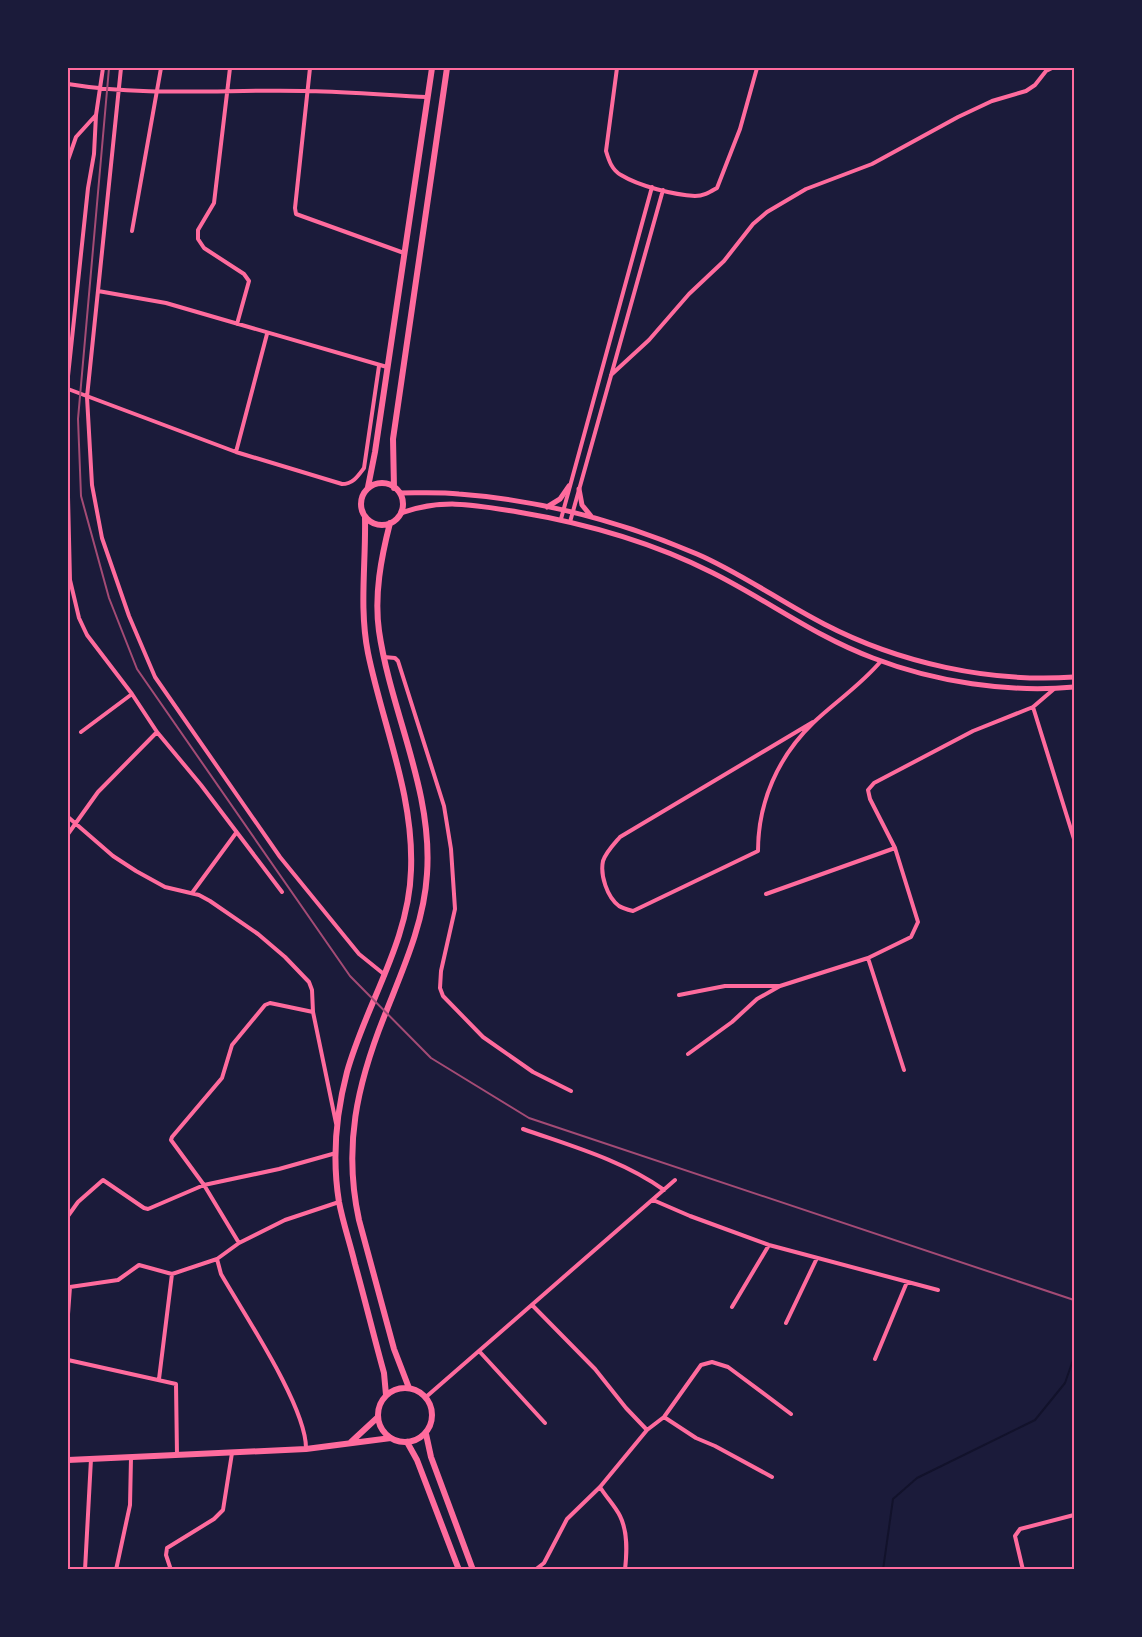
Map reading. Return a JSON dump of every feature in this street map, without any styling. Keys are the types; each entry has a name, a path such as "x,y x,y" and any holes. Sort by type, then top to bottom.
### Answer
{"main road":[{"path":"391,1438 385,1433 378,1417 386,1395 384,1373 339,1202 336,1153 337,1130 347,1072 395,947 409,897 412,844 401,780 368,651 362,598 365,518 361,502 368,487 375,452 383,367 404,253 432,68"},
{"path":"394,488 393,439 447,68"},
{"path":"368,487 385,483 394,488 400,494 403,505 401,513"},
{"path":"547,507 560,498 569,486"},
{"path":"579,489 582,505 592,517"},
{"path":"400,494 458,494 547,507 592,517 699,554 822,623 861,642 887,651 945,667 977,672 1036,677 1074,677"},
{"path":"365,518 378,525 390,523 401,513 430,505 459,503 561,519 620,536 694,564 752,594 825,637 881,661 965,682 1054,689 1074,687"},
{"path":"390,523 382,556 378,600 379,629 384,657 422,799 428,839 428,874 424,904 361,1084 352,1132 351,1156 359,1220 394,1349 409,1388"},
{"path":"68,1460 306,1449 391,1438 407,1442 426,1434 433,1419 433,1412 426,1397 409,1388 400,1388 386,1395"},
{"path":"351,1443 378,1417"},
{"path":"426,1434 430,1457 473,1569"},
{"path":"407,1442 417,1460 459,1569"}],"street":[{"path":"68,376 103,68"},
{"path":"121,68 87,397 92,485 102,538 129,616 155,676 280,857 359,954 385,975"},
{"path":"132,231 161,68"},
{"path":"230,68 229,92 214,203 198,230 198,239 204,248 244,274 249,281 237,325"},
{"path":"310,68 296,214 404,253"},
{"path":"617,68 606,151 611,164 620,174 652,187 697,196 717,188 741,129 758,68"},
{"path":"611,375 649,340 689,294 724,261 753,224 767,212 806,189 872,164 992,101 1026,91 1052,68"},
{"path":"68,84 100,89 158,92 308,91 428,97"},
{"path":"68,160 76,137 96,115"},
{"path":"561,519 652,187"},
{"path":"570,522 663,190"},
{"path":"68,389 236,452 342,484 349,484 356,480 364,468 383,367 166,303 98,291"},
{"path":"236,452 267,334"},
{"path":"68,497 69,580 79,618 87,634 157,732 201,785 282,892"},
{"path":"384,657 395,658 399,661 444,806 451,849 455,909 441,971 442,996 483,1036 533,1072 571,1091"},
{"path":"813,723 620,837 603,861 603,879 608,893 619,906 633,911 758,850 758,830 765,797 776,770 813,723 868,676 881,661"},
{"path":"688,1054 732,1022 757,999 780,986 868,957 911,937 918,922 895,848 870,800 868,790 874,783 973,731 1033,707 1054,689"},
{"path":"81,732 132,694"},
{"path":"1033,707 1074,839"},
{"path":"68,834 98,792 157,732"},
{"path":"68,817 113,856 136,871 165,887 192,893 210,901 258,934 309,982 337,1130"},
{"path":"192,893 237,833"},
{"path":"766,894 895,848"},
{"path":"868,957 904,1070"},
{"path":"679,995 725,986 780,986"},
{"path":"239,1243 204,1185 171,1140 222,1078 234,1041 265,1005 270,1003 313,1012"},
{"path":"523,1129 620,1164 644,1176 664,1190"},
{"path":"68,1216 78,1202 103,1180 148,1209 204,1185 279,1170 336,1153"},
{"path":"426,1397 675,1180"},
{"path":"653,1200 769,1245 938,1290"},
{"path":"68,1314 69,1287 118,1280 139,1265 172,1274 217,1258 239,1243 285,1220 339,1202"},
{"path":"732,1307 769,1245"},
{"path":"217,1258 221,1274 274,1365 296,1409 305,1435 306,1449"},
{"path":"786,1323 817,1258"},
{"path":"159,1379 172,1274"},
{"path":"875,1359 907,1282"},
{"path":"532,1305 595,1369 647,1430"},
{"path":"479,1351 545,1423"},
{"path":"68,1359 176,1384 177,1456"},
{"path":"535,1569 544,1563 567,1519 600,1487 647,1430 664,1417 701,1365 711,1362 728,1367 791,1414"},
{"path":"664,1417 687,1433 772,1477"},
{"path":"171,1569 166,1555 167,1548 214,1519 223,1510 232,1453"},
{"path":"116,1569 130,1505 131,1458"},
{"path":"85,1569 91,1460"},
{"path":"600,1487 620,1515 625,1530 627,1556 625,1569"},
{"path":"1023,1569 1015,1536 1017,1532 1020,1529 1074,1515"}],"waterway":[{"path":"883,1570 893,1499 917,1478 1035,1420 1065,1383 1074,1357"}],"railway":[{"path":"109,68 78,419 81,496 109,598 137,669 350,976 431,1058 529,1118 1074,1300"}]}
